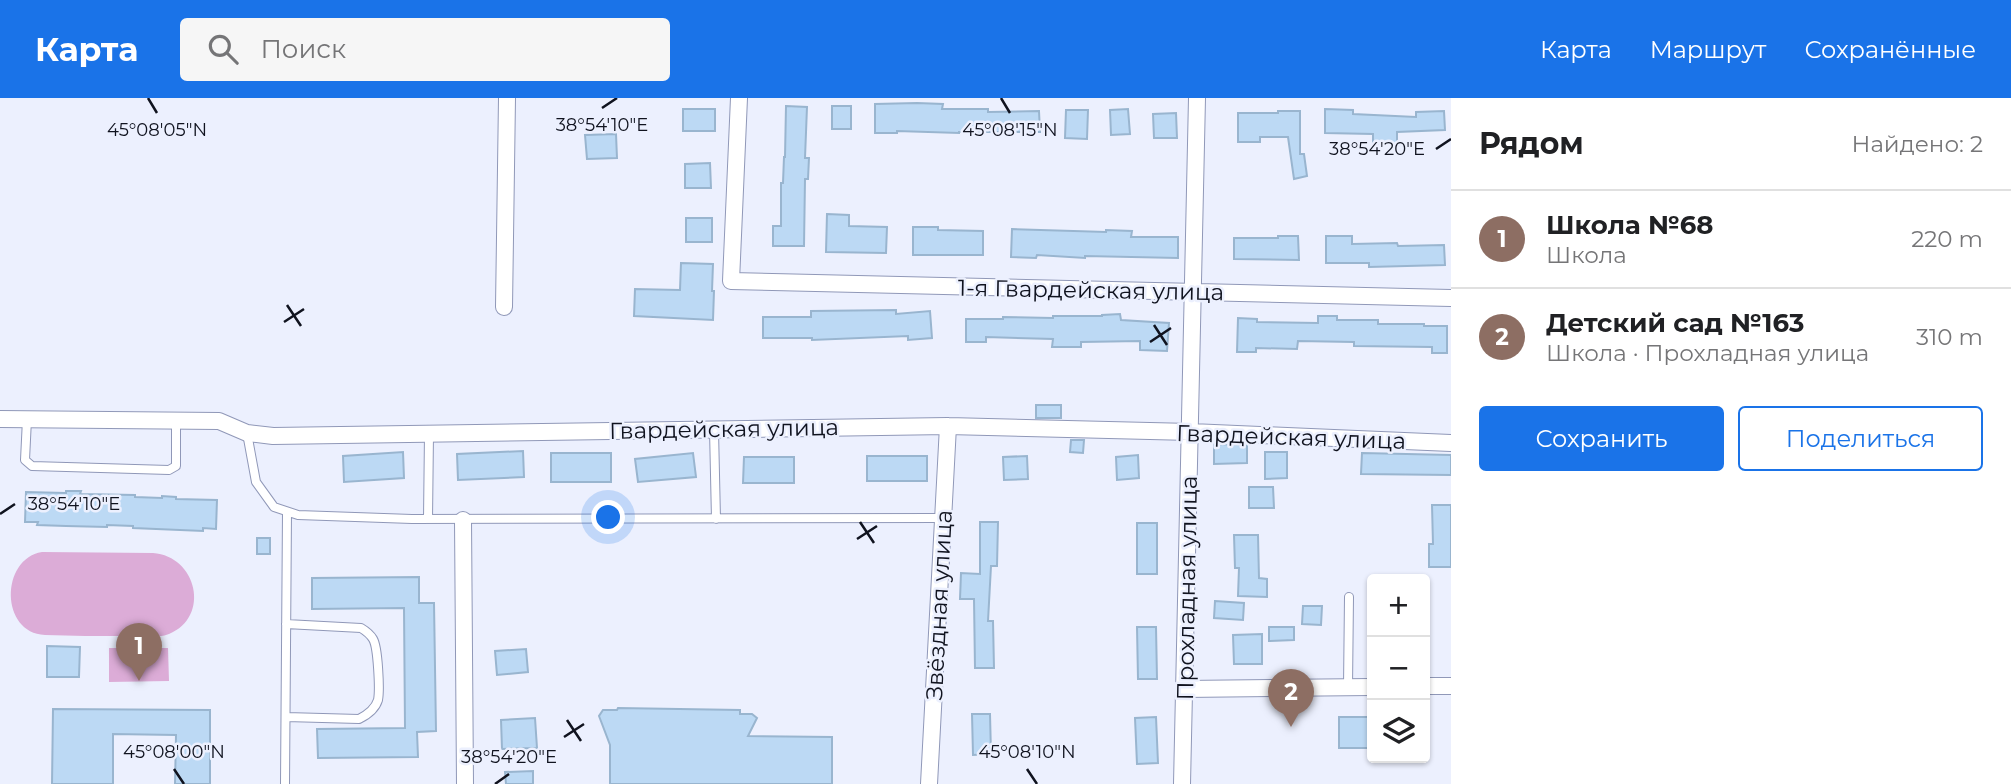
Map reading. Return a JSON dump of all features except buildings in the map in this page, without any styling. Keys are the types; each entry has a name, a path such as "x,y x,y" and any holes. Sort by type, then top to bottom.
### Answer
{"street":[{"path":"504,307 506,98"},
{"name":"1-я Гвардейская улица","path":"739,98 731,281 1451,298"},
{"name":"Прохладная улица","path":"1182,784 1197,98"},
{"name":"Гвардейская улица","path":"0,419 219,421 247,433 273,436 948,426 1191,432 1451,443"},
{"name":"Звёздная улица","path":"929,784 948,426"},
{"path":"463,520 465,784"},
{"path":"1430,687 1451,686"},
{"path":"1184,689 1367,687"}],"lane":[{"path":"27,419 25,460 32,466 169,470 176,466 176,421"},
{"path":"714,430 716,519"},
{"path":"247,433 256,482 274,507 298,515 463,520 943,518"},
{"path":"428,519 429,434"},
{"path":"285,784 287,512"},
{"path":"1348,687 1349,597"},
{"path":"286,624 361,628 369,633 377,649 378,699 368,715 359,719 286,717"}],"shaded area":[{"path":"42,552 153,553 168,557 180,565 193,588 194,602 190,615 182,626 169,634 159,636 45,635 30,631 20,622 13,610 13,581 18,568 28,557"},
{"path":"109,648 168,648 169,681 109,682"}],"place":[{"name":"Школа №68","path":"139,681"},
{"name":"Детский cад №163","path":"1291,727"}]}
